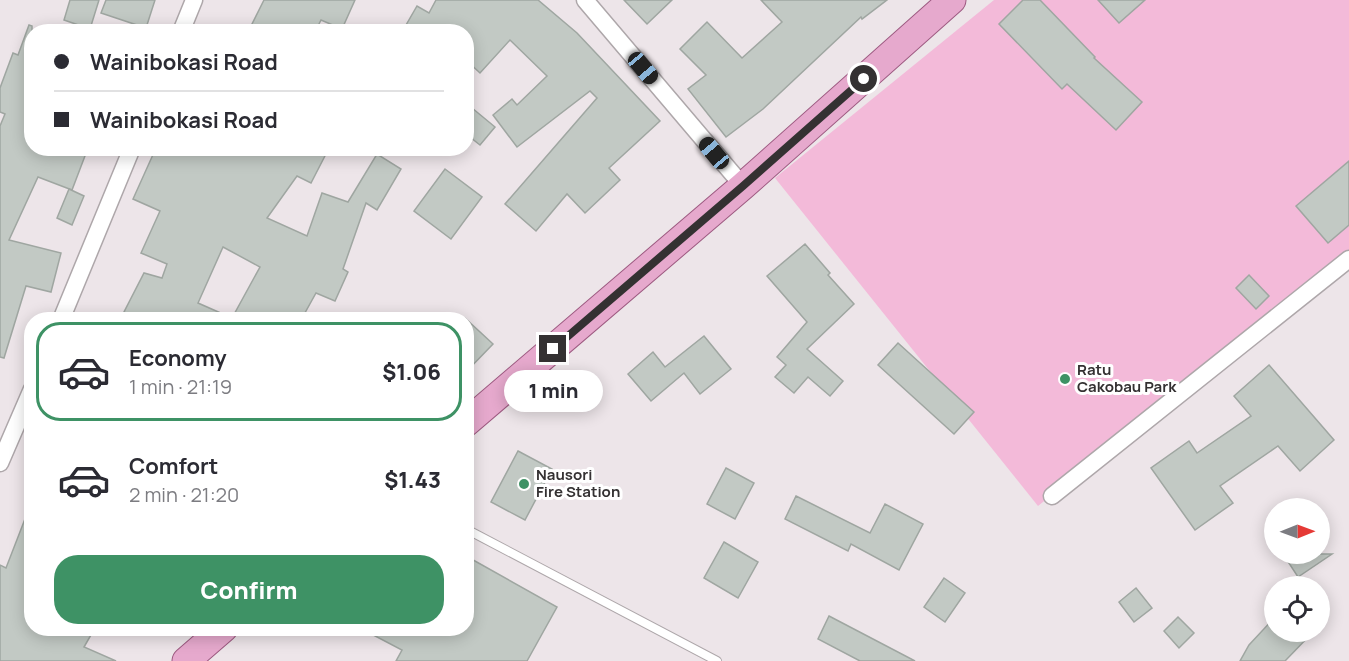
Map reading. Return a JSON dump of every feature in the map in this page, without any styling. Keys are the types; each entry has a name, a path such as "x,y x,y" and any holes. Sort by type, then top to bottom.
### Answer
{"main road":[{"path":"474,416 743,186 950,1"},
{"path":"186,661 215,636"}],"street":[{"path":"184,24 194,0"},
{"path":"585,0 743,186"},
{"path":"64,312 129,156"},
{"path":"1052,496 1349,259"},
{"path":"0,463 24,408"}],"lane":[{"path":"474,533 717,661"}],"shaded area":[{"name":"Ratu Cakobau Park","path":"994,0 1349,0 1349,253 1038,506 775,178"}],"building":[{"path":"70,0 99,0 92,24 76,24 64,20"},
{"path":"106,0 155,0 147,24 134,24 101,13"},
{"path":"264,0 355,0 344,24 330,24 321,20 319,24 252,24"},
{"path":"436,0 538,0 577,33 660,121 609,168 620,180 585,213 567,194 536,231 505,204 597,98 590,91 517,147 493,115 512,99 517,105 547,76 510,40 480,73 474,67 474,24 407,24 417,6 429,13"},
{"path":"624,0 672,0 647,24"},
{"path":"761,0 887,0 862,19 861,17 763,109 726,137 688,89 706,75 680,49 707,22 742,58 782,22"},
{"path":"1023,0 1040,0 1094,58 1142,102 1116,130 1067,84 1062,89 999,24"},
{"path":"1098,0 1145,0 1119,23"},
{"path":"24,39 24,156 85,156 72,190 38,177 9,240 61,253 51,292 26,286 4,358 0,357 0,126 5,114 0,112 0,88 13,53 18,55"},
{"path":"474,110 495,127 480,145 474,140"},
{"path":"152,156 325,156 311,183 297,176 267,218 307,236 322,193 348,202 376,156 380,156 401,169 377,210 366,203 343,269 348,272 335,301 316,293 305,312 235,312 260,267 223,247 198,303 218,312 124,312 144,273 162,278 167,264 141,253 160,211 133,199"},
{"path":"1349,161 1349,225 1328,243 1296,206"},
{"path":"445,169 482,197 451,239 414,211"},
{"path":"69,189 84,196 72,225 57,218"},
{"path":"805,244 854,304 807,349 843,381 830,396 808,377 794,393 775,377 786,365 777,357 807,322 767,276"},
{"path":"1249,275 1269,296 1256,309 1236,288"},
{"path":"474,326 493,344 474,364"},
{"path":"704,336 731,369 700,394 684,373 651,401 628,374 653,352 665,367"},
{"path":"898,343 974,412 954,434 878,365"},
{"path":"1269,365 1334,440 1300,471 1278,446 1220,486 1233,503 1195,530 1151,468 1189,441 1197,453 1251,416 1234,396"},
{"name":"Nausori Fire Station","path":"518,451 552,469 525,520 491,502"},
{"path":"726,468 754,483 735,519 707,504"},
{"path":"796,496 870,533 885,504 923,524 899,570 851,544 848,551 785,519"},
{"path":"24,522 24,636 90,636 84,647 116,661 0,661 0,565 6,568"},
{"path":"724,542 758,562 738,598 704,578"},
{"path":"474,560 557,607 527,661 396,661 402,650 375,636 474,636"},
{"path":"1290,564 1317,564 1299,576"},
{"path":"944,578 965,593 945,622 924,607"},
{"path":"1136,588 1152,608 1134,622 1119,602"},
{"path":"829,616 915,661 860,661 818,639"},
{"path":"1178,617 1194,633 1179,648 1164,631"},
{"path":"1264,629 1264,642 1303,642 1285,661 1240,661 1249,645"}],"place":[{"name":"Ratu Cakobau Park","path":"1065,379"},
{"name":"Nausori Fire Station","path":"524,484"}],"route":[{"path":"553,349 864,79"}]}
